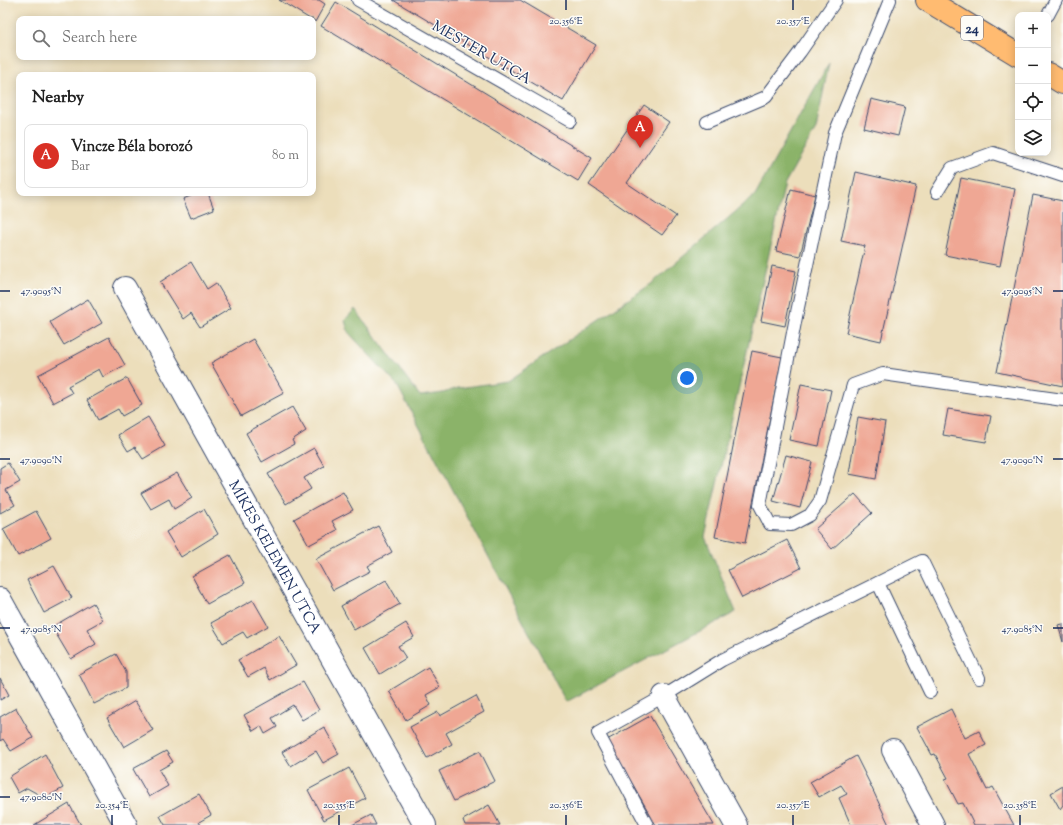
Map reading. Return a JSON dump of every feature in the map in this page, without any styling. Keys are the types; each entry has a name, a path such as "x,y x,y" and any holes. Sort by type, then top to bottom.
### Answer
{"main road":[{"name":"24","path":"927,0 1015,53"},
{"path":"1051,76 1063,83"}],"street":[{"name":"MIKES KELEMEN UTCA","path":"125,288 425,825"},
{"path":"0,599 126,825"},
{"path":"664,696 736,825"},
{"path":"894,750 933,825"}],"lane":[{"name":"MESTER UTCA","path":"358,0 570,121"},
{"path":"708,122 766,97 800,52 836,0"},
{"path":"890,0 835,133 796,317 760,505 770,524 791,525 810,516 820,501 853,385 883,374 1063,400"},
{"path":"1050,12 1056,0"},
{"path":"938,192 952,168 993,152 1063,176"},
{"path":"647,825 598,733 664,696 722,660 922,561 979,678"},
{"path":"878,583 930,692"}],"green space":[{"path":"829,63 816,129 785,183 705,537 736,612 566,702 397,385 348,332 345,320 355,309 420,396 443,393 458,388 508,381 651,284 755,195"}],"building":[{"path":"279,0 319,0 325,4 316,20 316,16 305,16"},
{"path":"393,0 520,0 596,45 563,101"},
{"path":"336,2 592,158 578,181 321,26"},
{"path":"871,99 905,107 898,136 864,128"},
{"path":"644,105 669,122 627,183 676,216 662,235 589,185"},
{"path":"856,172 916,186 881,341 846,333 865,246 841,241"},
{"path":"961,178 1015,189 1000,266 945,255"},
{"path":"791,189 815,195 800,256 776,251"},
{"path":"1033,195 1063,201 1063,386 997,372"},
{"path":"190,196 209,196 214,209 191,218 183,199"},
{"path":"191,262 207,289 216,283 231,308 200,327 191,313 183,319 160,282"},
{"path":"772,266 796,271 785,326 761,321"},
{"path":"88,299 102,323 64,345 50,322"},
{"path":"109,337 125,365 103,377 99,369 68,386 72,393 53,403 38,375"},
{"path":"253,339 284,393 241,416 211,363"},
{"path":"752,351 782,357 745,543 715,537"},
{"path":"127,378 142,405 122,416 118,409 98,420 87,400"},
{"path":"801,384 831,390 819,446 789,440"},
{"path":"292,407 306,431 292,440 294,444 262,462 246,433"},
{"path":"948,409 991,416 986,442 943,435"},
{"path":"148,417 165,446 143,459 135,447 128,451 118,435"},
{"path":"858,417 885,422 876,479 849,474"},
{"path":"314,448 324,466 304,478 311,489 286,504 268,474"},
{"path":"786,455 812,462 800,508 773,501"},
{"path":"8,463 20,482 6,490 15,505 0,513 0,468"},
{"path":"177,473 192,498 174,509 169,499 151,509 141,493"},
{"path":"343,492 353,510 332,521 337,530 309,545 294,519"},
{"path":"855,494 872,513 832,549 815,529"},
{"path":"204,509 218,534 181,557 166,532"},
{"path":"36,511 51,538 18,556 3,529"},
{"path":"378,526 392,552 367,566 370,571 333,590 316,559"},
{"path":"787,540 801,568 742,598 728,570"},
{"path":"230,555 245,583 207,604 192,576"},
{"path":"54,566 72,598 44,613 27,580"},
{"path":"386,580 400,604 354,630 341,606"},
{"path":"253,600 268,626 247,638 243,632 223,643 211,623"},
{"path":"93,603 103,620 87,629 96,644 71,659 52,627"},
{"path":"406,623 414,637 398,646 406,658 380,674 365,648"},
{"path":"1063,624 1063,642 1058,625"},
{"path":"279,636 296,665 270,680 264,668 248,677 238,660"},
{"path":"116,654 126,672 126,688 94,704 79,674"},
{"path":"428,667 440,687 426,695 431,705 406,720 389,691"},
{"path":"0,678 9,695 0,700"},
{"path":"303,682 319,710 302,720 293,705 272,718 277,727 265,734 261,726 253,731 244,715"},
{"path":"476,696 484,712 446,733 452,744 427,758 410,727 438,712 440,716"},
{"path":"135,701 153,730 124,747 107,718"},
{"path":"16,708 33,738 11,751 3,739 0,741 0,717"},
{"path":"951,709 965,738 979,731 986,745 969,754 987,790 993,787 1014,825 974,825 963,803 958,804 945,779 948,778 935,754 932,755 917,727"},
{"path":"650,716 714,825 656,825 607,740"},
{"path":"324,727 339,754 323,763 316,751 291,766 282,752"},
{"path":"166,751 173,762 159,770 168,786 149,797 133,769"},
{"path":"480,751 495,781 454,801 439,771"},
{"path":"45,754 63,788 45,798 27,788 18,793 9,777"},
{"path":"856,756 889,825 851,825 839,798 847,794 841,785 819,797 810,782"},
{"path":"349,768 365,798 324,820 308,790"},
{"path":"1063,786 1063,805 1060,809 1051,793"},
{"path":"199,794 211,815 199,822 201,825 165,825 160,816"},
{"path":"69,804 81,825 34,825"},
{"path":"489,805 500,825 465,825 463,820"},
{"path":"371,815 376,825 352,825"}],"place":[{"name":"Vincze Béla borozó","path":"640,148"}]}
